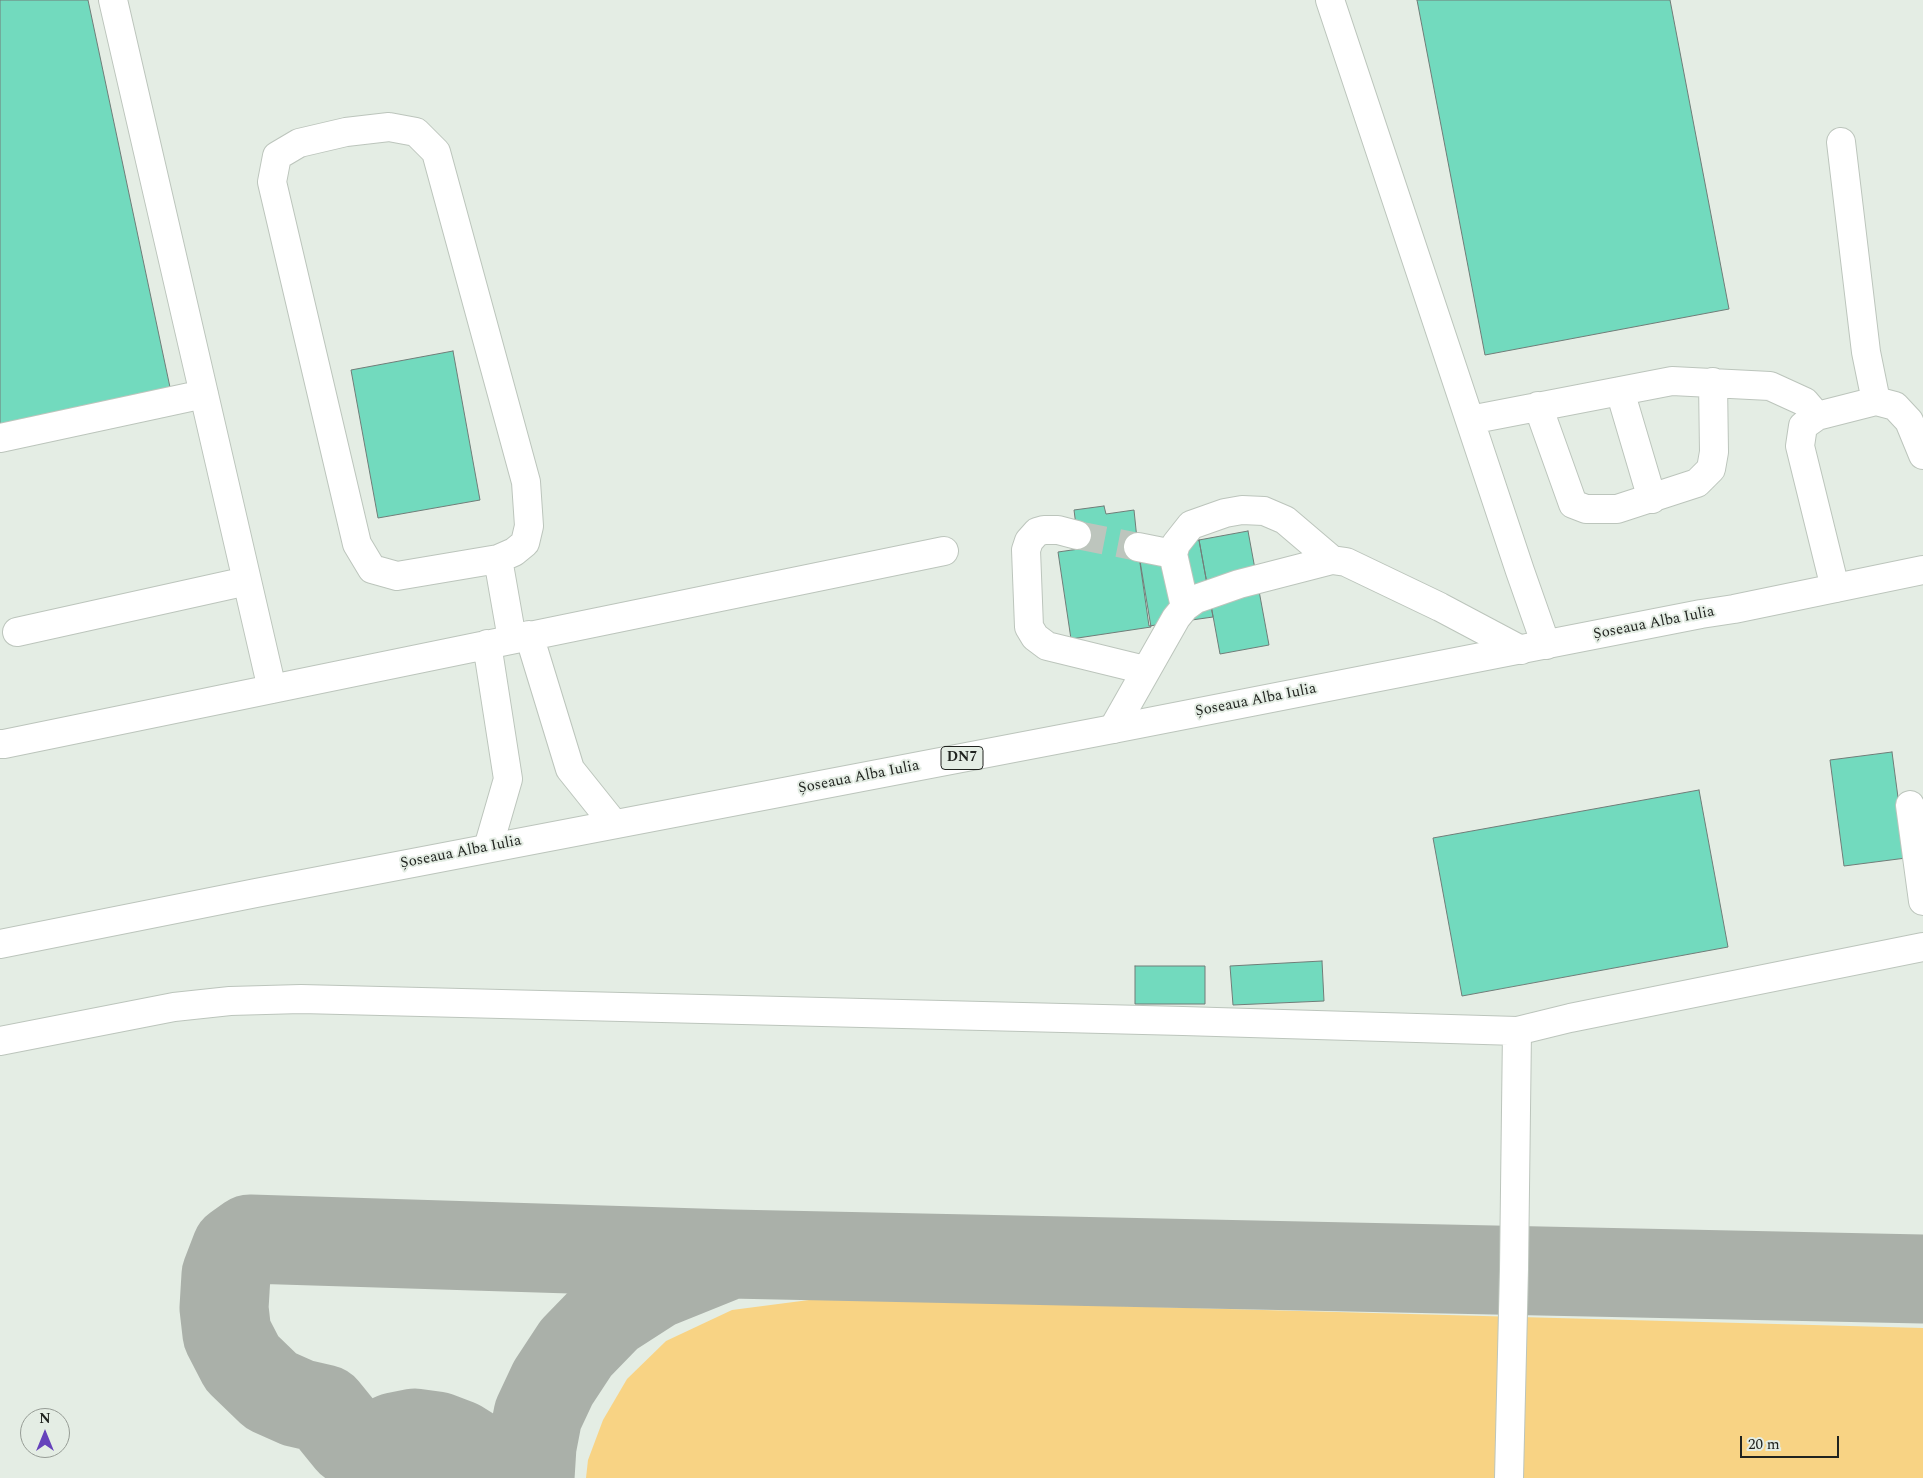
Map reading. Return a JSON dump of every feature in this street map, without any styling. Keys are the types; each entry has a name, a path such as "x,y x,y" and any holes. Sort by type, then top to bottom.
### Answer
{"main road":[{"path":"113,0 272,689"},
{"path":"1330,0 1470,420 1534,648"},
{"path":"389,127 416,132 436,152 526,482 529,526 525,543 514,552 498,559 397,576 372,569 357,544 272,182 276,156 299,143 346,132 389,127"},
{"path":"1842,142 1866,352 1876,401"},
{"path":"1470,420 1672,380 1770,386 1805,402 1817,416"},
{"path":"1538,406 1573,504 1586,509 1617,509 1698,483 1711,468 1714,452 1713,382"},
{"path":"1620,391 1652,499"},
{"path":"0,438 204,394"},
{"path":"1835,588 1800,446 1803,426 1817,416 1876,401 1895,406 1909,421 1920,441"},
{"path":"1185,607 1172,554 1176,544 1191,525 1225,512 1242,510 1264,511 1285,520 1332,560"},
{"path":"1078,534 1058,530 1044,530 1037,532 1029,541 1026,550 1029,627 1035,637 1047,646 1145,670"},
{"path":"1138,547 1172,554"},
{"path":"0,744 944,550"},
{"path":"488,848 508,779 510,639 498,559"},
{"path":"1113,729 1145,670 1176,618 1185,607 1196,599 1239,584 1332,560 1346,562 1440,607 1534,648"},
{"name":"Șoseaua Alba Iulia","path":"0,944 488,848 1534,648 1923,570"},
{"path":"17,632 247,581"},
{"path":"510,639 570,769 614,824"},
{"path":"1910,805 1923,900"},
{"path":"0,1041 174,1007 230,1000 301,999 1517,1031 1570,1018 1923,947"},
{"path":"1509,1478 1517,1031"}],"shaded area":[{"path":"860,1299 1923,1328 1923,1478 586,1478 588,1460 603,1420 627,1379 666,1341 732,1310 809,1300"}],"building":[{"path":"0,0 88,0 171,392 0,427"},
{"path":"1417,0 1670,0 1729,309 1485,355"},
{"path":"453,351 480,500 378,518 351,370"},
{"path":"1104,506 1106,514 1134,510 1138,549 1151,627 1071,639 1058,552 1079,549 1074,510"},
{"path":"1248,531 1269,645 1220,654 1199,540"},
{"path":"1199,540 1213,617 1149,626 1138,549"},
{"path":"1892,752 1906,858 1844,866 1830,760"},
{"path":"1699,790 1728,947 1462,996 1433,838"},
{"path":"1322,961 1324,1001 1233,1005 1230,966"},
{"path":"1135,966 1205,966 1205,1004 1135,1004"}],"taxiway":[{"path":"506,1478 490,1464 458,1444 437,1436 415,1433 395,1437 377,1445 363,1446 350,1441 324,1409 298,1403 271,1391 242,1363 227,1334 224,1308 226,1275 236,1249 250,1239 731,1254 1923,1279"},
{"path":"530,1478 532,1446 538,1415 553,1383 576,1348 609,1314 654,1285 721,1258"}],"tunnel":[{"path":"1077,535 1138,547"}]}
